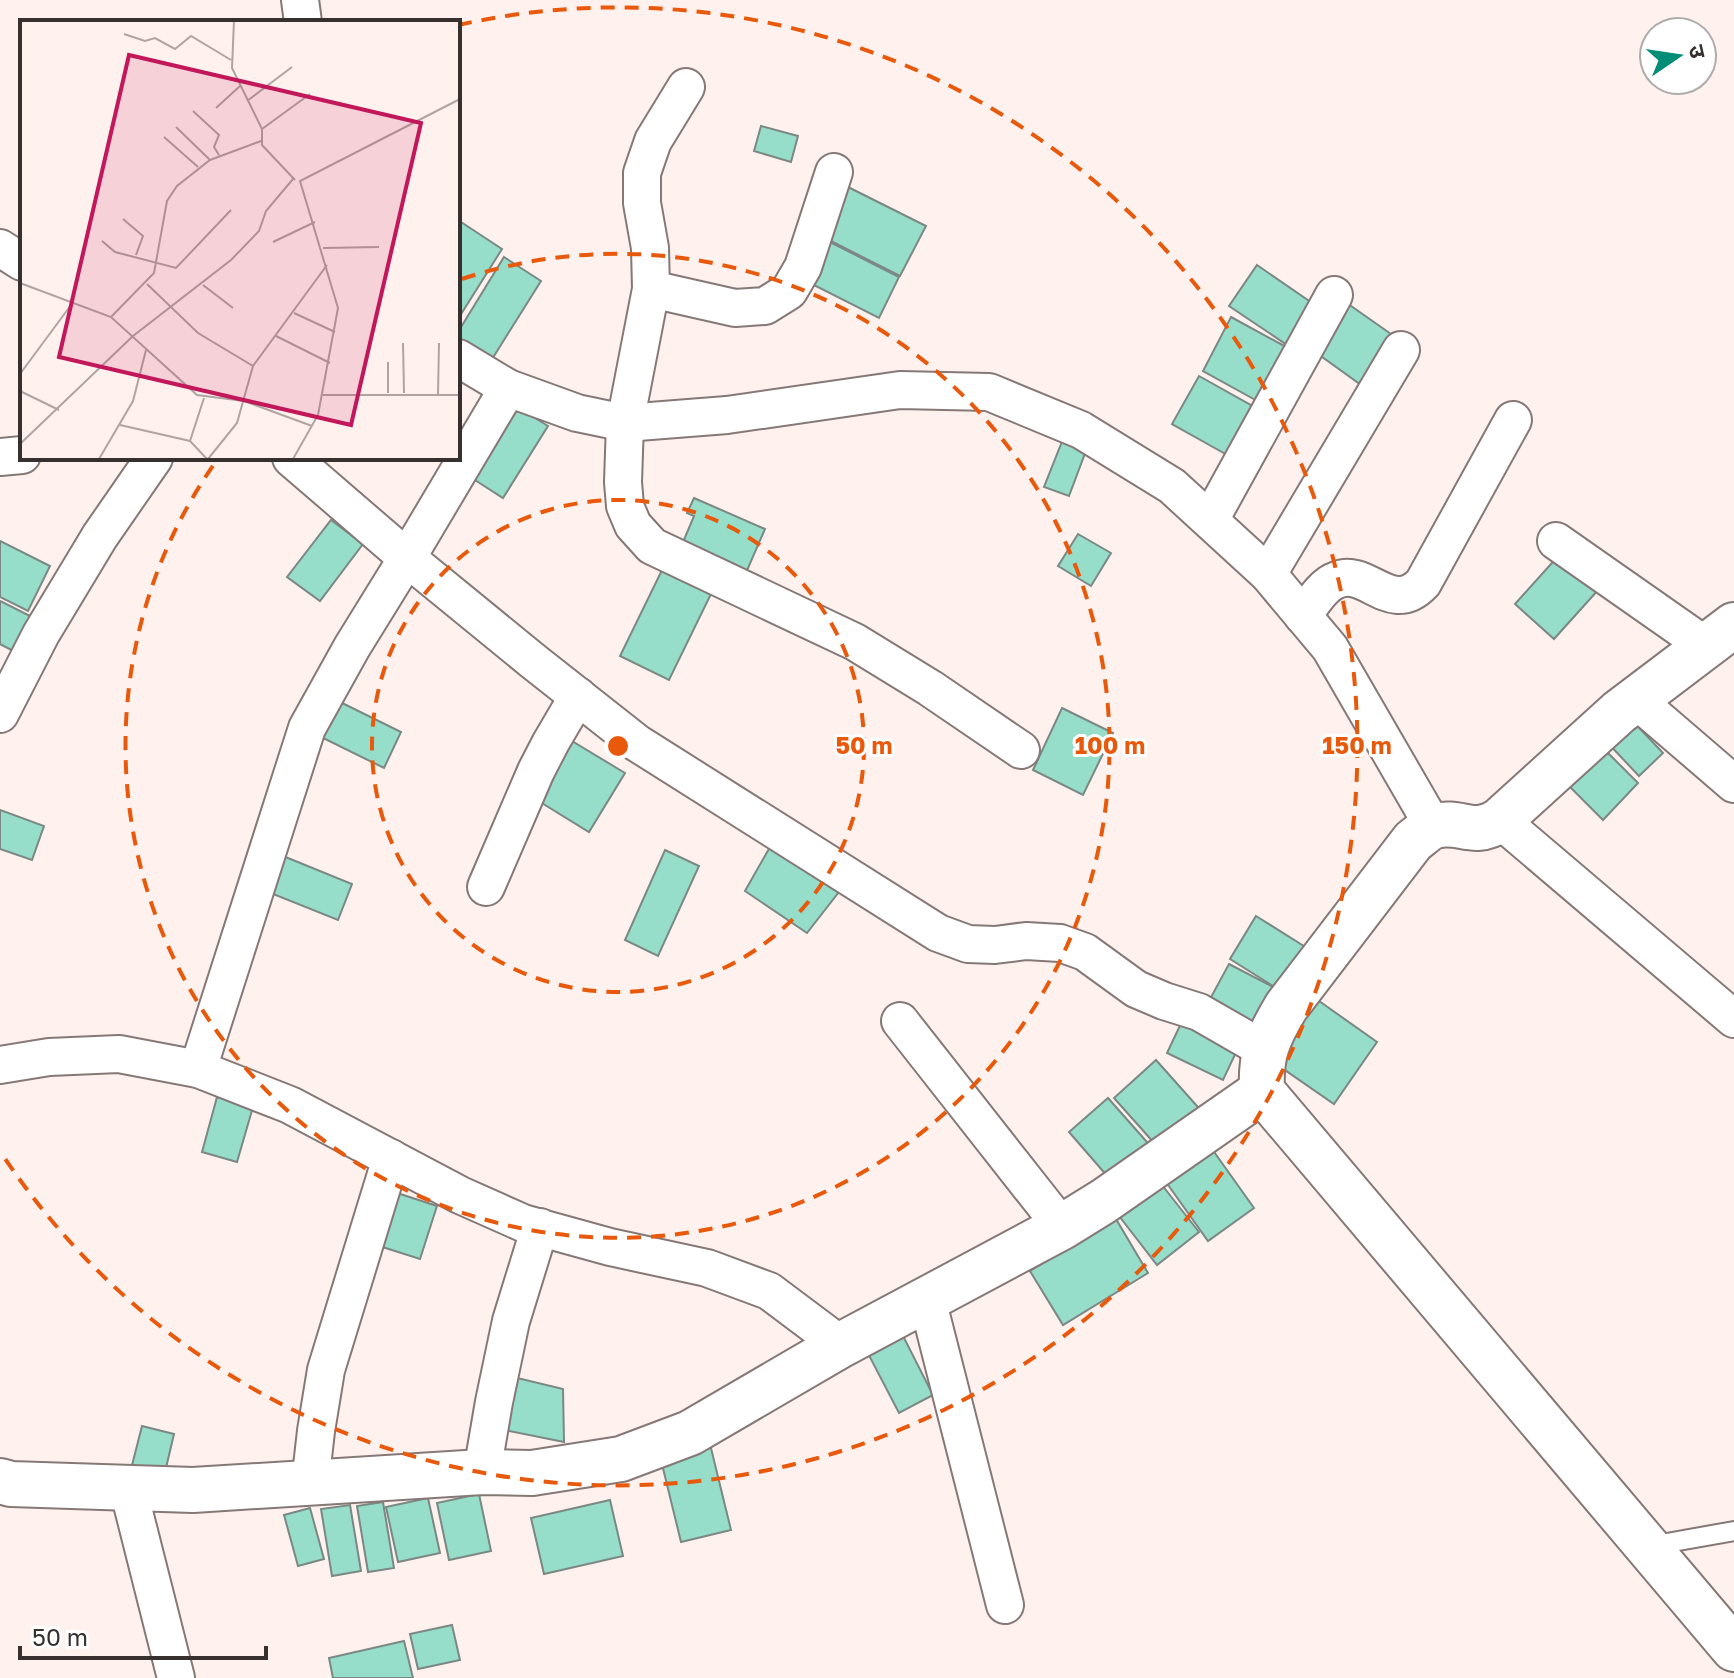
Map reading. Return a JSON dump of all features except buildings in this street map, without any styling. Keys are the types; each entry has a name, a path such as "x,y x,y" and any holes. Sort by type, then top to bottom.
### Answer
{"street":[{"path":"300,0 303,20"},
{"path":"686,87 653,141 642,173 651,289 625,423 623,482 625,506 633,525 652,546 855,642 1021,750"},
{"path":"651,289 735,308 765,306 789,291 803,267 834,172"},
{"path":"0,248 20,261"},
{"path":"1210,520 1334,295"},
{"path":"1268,574 1401,350"},
{"path":"460,359 508,388 577,413 625,423 727,415 900,390 989,392 1081,430 1172,486 1268,574 1330,648 1433,826"},
{"path":"198,1069 307,728 352,647 508,388"},
{"path":"1303,616 1327,585 1339,578 1353,578 1396,595 1415,592 1423,583 1513,420"},
{"path":"0,457 20,455"},
{"path":"0,714 41,634 100,536 140,460"},
{"path":"293,460 407,558 637,743 938,933 968,944 1060,943 1085,952 1136,989 1199,1012 1264,1071 1646,1547 1734,1649"},
{"path":"0,1481 11,1484 193,1490 482,1472 532,1473 621,1459 690,1433 841,1345 1062,1227 1104,1201 1264,1071 1269,1036 1286,1007 1413,841 1433,826 1457,825 1474,829 1489,827 1500,820 1619,712 1720,636 1556,541"},
{"path":"486,887 541,761 578,696"},
{"path":"1635,699 1734,784"},
{"path":"1500,820 1734,1019"},
{"path":"900,1021 1062,1227"},
{"path":"0,1065 49,1057 119,1054 198,1069 290,1105 460,1195 523,1223 610,1247 707,1268 769,1291 841,1345"},
{"path":"310,1484 326,1370 391,1158"},
{"path":"482,1472 511,1321 540,1227"},
{"path":"927,1299 1005,1605"},
{"path":"128,1488 176,1678"}],"lane":[{"path":"1646,1547 1734,1531"}]}
